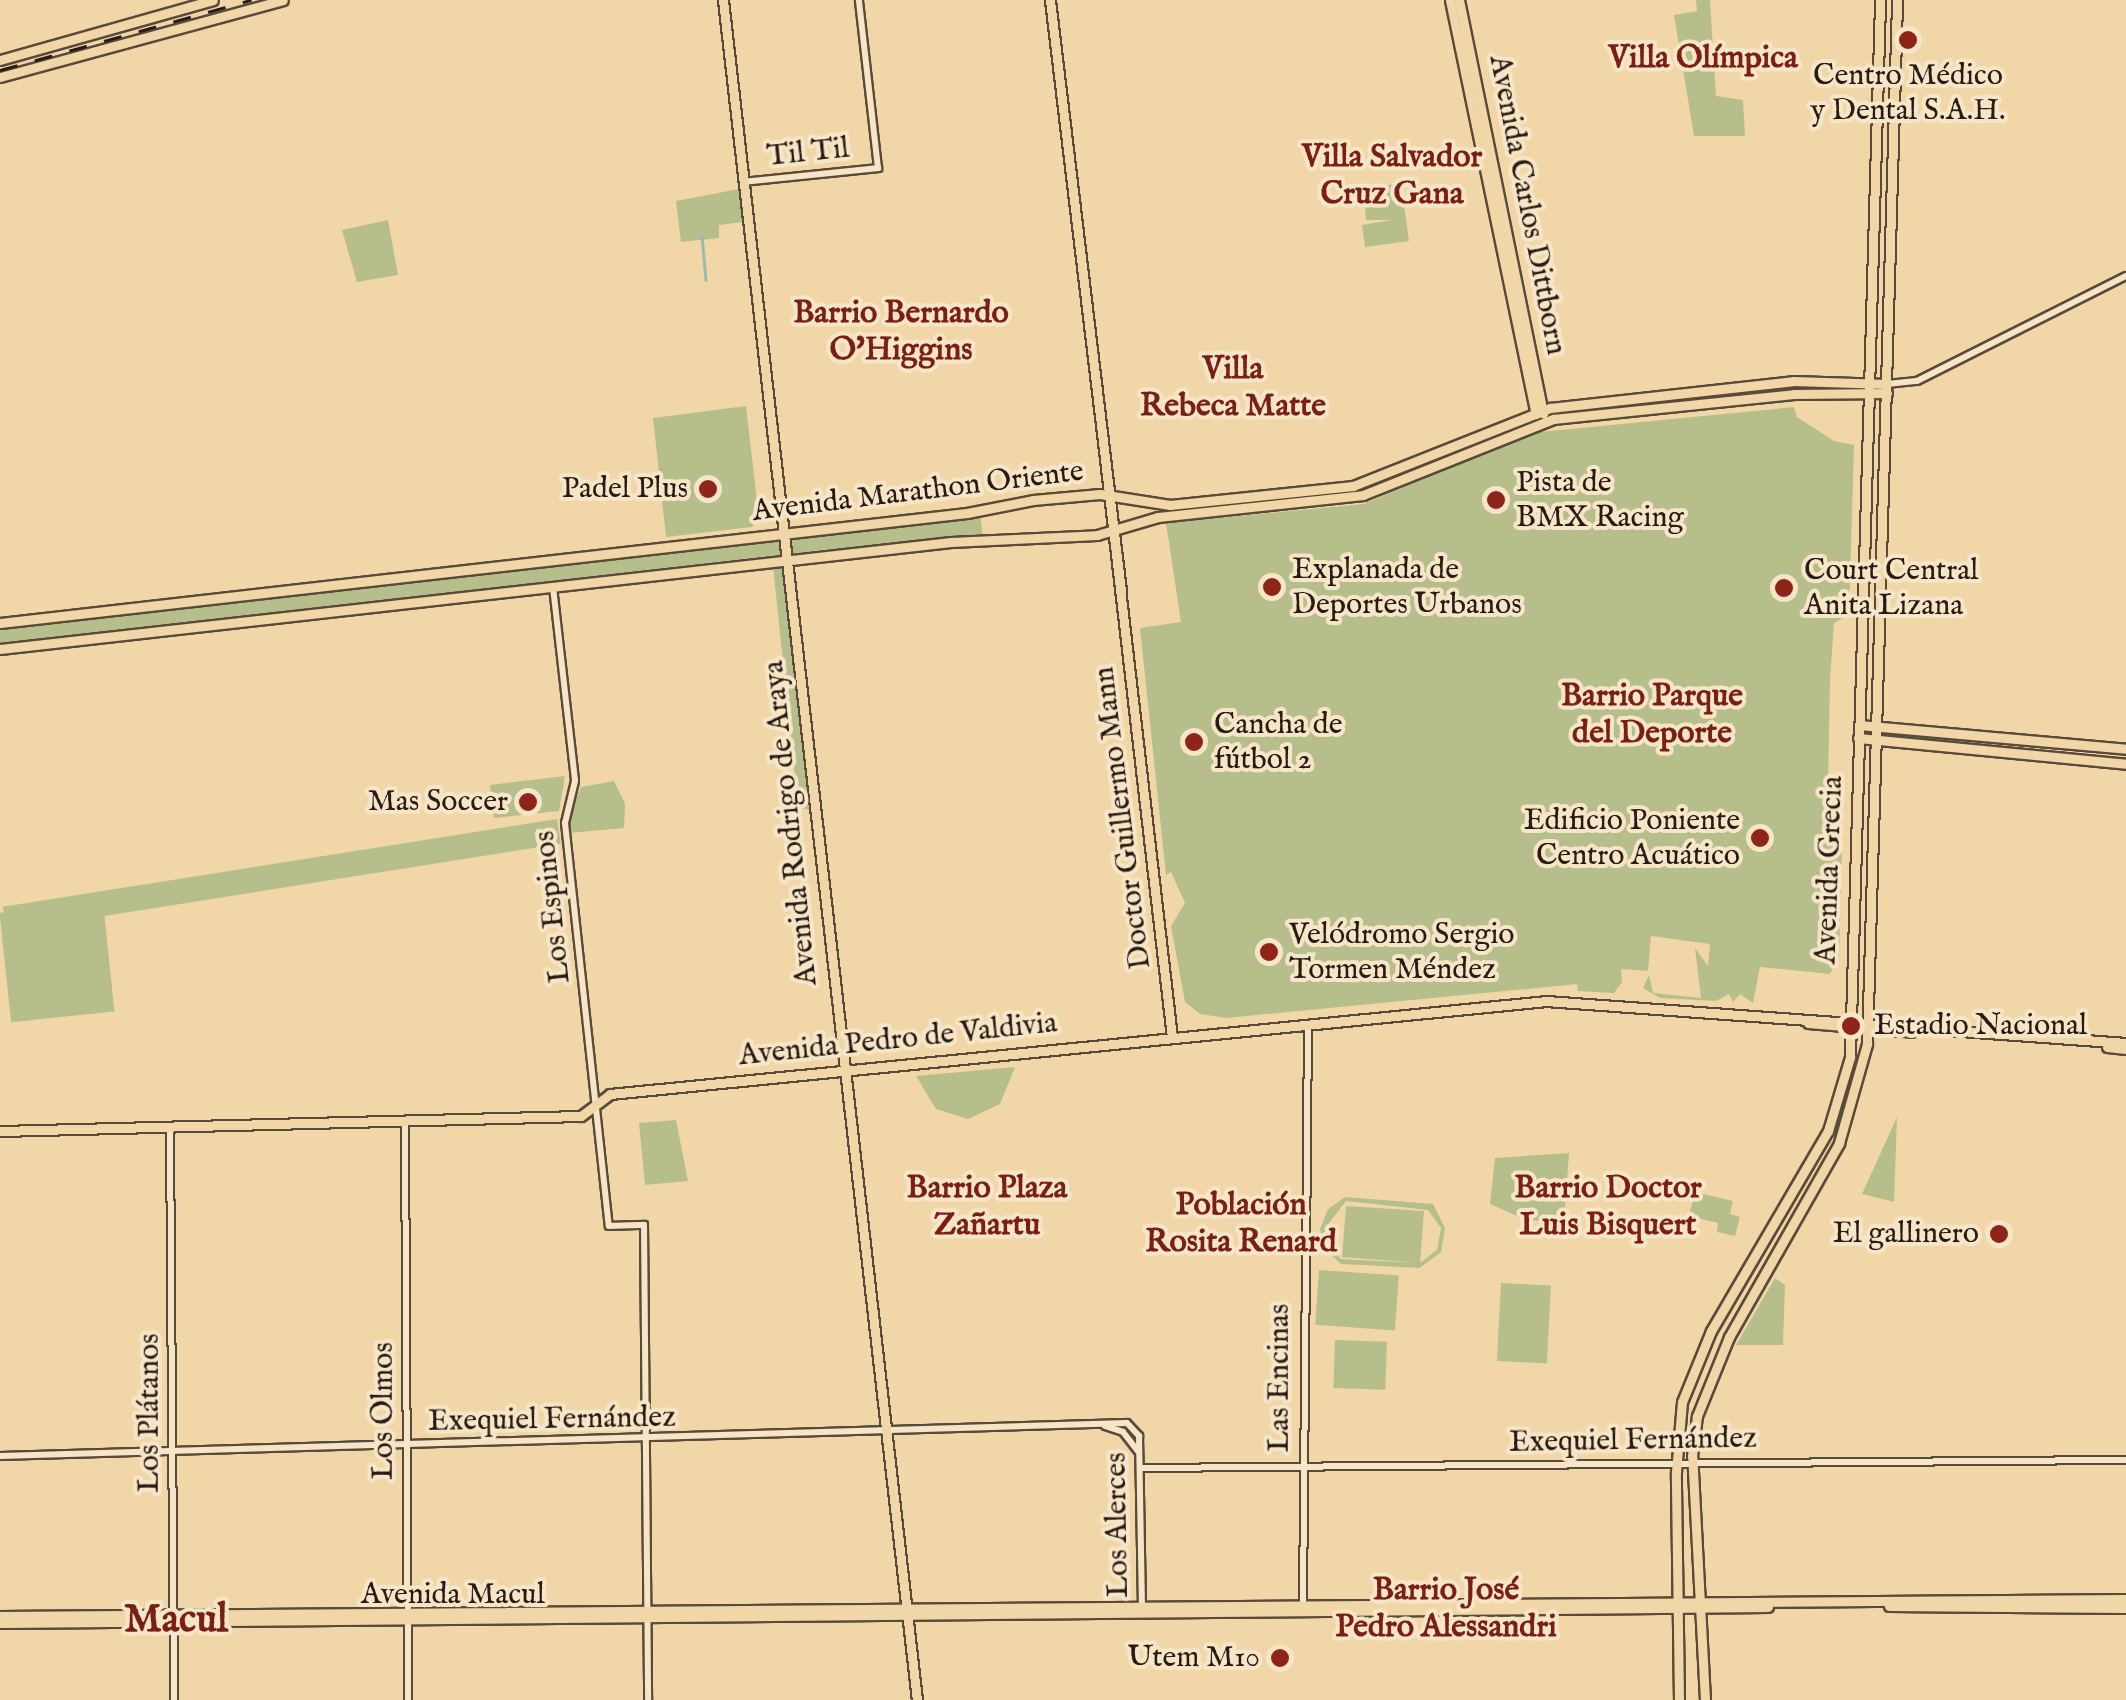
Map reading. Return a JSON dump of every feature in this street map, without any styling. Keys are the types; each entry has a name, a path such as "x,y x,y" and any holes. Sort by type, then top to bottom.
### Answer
{"main road":[{"path":"0,60 213,0"},
{"path":"0,77 282,0"},
{"name":"Avenida Rodrigo de Araya","path":"723,0 918,1700"},
{"name":"Doctor Guillermo Mann","path":"1050,0 1172,1037"},
{"name":"Avenida Carlos Dittborn","path":"1450,0 1535,391"},
{"name":"Avenida Carlos Dittborn","path":"1460,0 1540,416"},
{"name":"Avenida Grecia","path":"1679,1700 1676,1464 1690,1377 1832,1123 1849,1068 1880,0"},
{"name":"Avenida Grecia","path":"1705,1700 1693,1463 1708,1383 1845,1130 1868,1027 1896,0"},
{"path":"114,26 125,44"},
{"path":"1811,381 1812,393"},
{"name":"Avenida Marathon Oriente","path":"0,624 1110,494 1170,506 1353,486 1424,464 1564,406 1811,381 1887,388"},
{"name":"Avenida Marathon Oriente","path":"0,649 786,559 1114,531 1158,516 1363,495 1516,419 1812,393 1838,394 1869,388"},
{"path":"1516,419 1528,407 1535,391 1548,402 1564,406"},
{"path":"1838,394 1858,398 1868,410"},
{"path":"1601,401 1602,413"},
{"name":"Doctor Guillermo Mann","path":"1102,433 1112,478 1107,512 1114,531"},
{"path":"1112,478 1132,499"},
{"path":"1876,716 1888,728"},
{"path":"1858,725 2126,749"},
{"path":"1858,738 1876,743 2126,764"},
{"name":"Avenida Pedro de Valdivia","path":"0,1130 581,1116 610,1094 1546,1001 2126,1046"},
{"path":"1882,1604 2126,1600"},
{"path":"1882,1604 2126,1608"},
{"name":"Avenida Macul","path":"0,1620 1882,1604"}],"street":[{"name":"Til Til","path":"743,182 878,168 860,0"},
{"path":"1887,388 1918,381 2126,276"},
{"name":"Los Espinos","path":"553,585 576,781 565,823 609,1226 644,1224 646,1441"},
{"name":"Las Encinas","path":"1303,1609 1308,1023"},
{"name":"Los Olmos","path":"404,1121 408,1700"},
{"name":"Los Plátanos","path":"170,1126 174,1700"},
{"name":"Exequiel Fernández","path":"0,1456 886,1435 1128,1423 1139,1437"},
{"name":"Exequiel Fernández","path":"1104,1426 1139,1437"},
{"path":"1124,1432 1140,1454"},
{"name":"Los Alerces","path":"1139,1437 1142,1610"},
{"path":"646,1441 648,1700"},
{"name":"Exequiel Fernández","path":"1141,1468 2126,1460"}],"green space":[{"path":"1696,0 1710,0 1716,96 1743,100 1745,136 1694,136 1674,15 1697,11"},
{"path":"1401,183 1409,241 1365,247 1362,225 1392,220 1366,220 1365,206 1390,202 1364,203 1363,189"},
{"path":"739,189 743,222 719,225 719,238 681,242 676,201"},
{"path":"388,220 398,275 357,282 342,230"},
{"name":"Padel Plus","path":"746,406 759,518 752,527 666,537 653,418"},
{"path":"1794,407 1797,417 1834,441 1854,445 1849,615 1834,623 1830,680 1827,841 1842,849 1839,958 1830,974 1760,967 1753,1003 1740,994 1733,1002 1729,994 1716,1001 1660,998 1643,988 1649,975 1653,993 1701,998 1695,948 1708,966 1710,944 1651,936 1648,971 1621,969 1622,982 1614,993 1578,991 1577,984 1226,1018 1200,1014 1185,1002 1171,926 1185,903 1171,872 1166,875 1140,628 1181,622 1166,523 1364,504 1530,433"},
{"path":"980,512 983,539 830,549 0,644 0,626"},
{"path":"782,565 810,810 798,807 773,566"},
{"name":"Mas Soccer","path":"565,776 559,811 494,818 490,785"},
{"path":"614,781 625,804 624,828 570,833 568,816 581,787"},
{"path":"557,819 561,844 7,931 3,907"},
{"path":"103,902 114,1011 11,1022 0,913"},
{"path":"1015,1067 1000,1104 968,1119 936,1109 916,1076"},
{"path":"1897,1117 1894,1202 1862,1194"},
{"path":"676,1120 688,1181 645,1185 639,1123"},
{"path":"1569,1153 1564,1222 1526,1220 1490,1204 1495,1158"},
{"path":"1695,1192 1733,1201 1730,1214 1740,1217 1735,1236 1717,1232 1718,1223 1689,1216"},
{"path":"1345,1197 1433,1204 1445,1228 1441,1252 1420,1268 1341,1264 1325,1249 1320,1229 1328,1209","holes":["1346,1201 1428,1210 1441,1228 1437,1250 1420,1263 1424,1211 1346,1206 1342,1257 1418,1263 1341,1259 1328,1246 1325,1228"]},
{"path":"1319,1270 1399,1276 1395,1330 1315,1325"},
{"path":"1775,1278 1785,1285 1783,1345 1736,1345"},
{"path":"1501,1283 1551,1286 1547,1364 1497,1361"},
{"path":"1335,1340 1387,1342 1385,1390 1333,1388"}],"waterway":[{"path":"702,236 706,280"}],"railway":[{"path":"0,70 251,0"}],"place":[{"name":"Centro Médico y Dental S.A.H.","path":"1908,40"},
{"name":"Padel Plus","path":"708,489"},
{"name":"Pista de BMX Racing","path":"1496,500"},
{"name":"Explanada de Deportes Urbanos","path":"1272,587"},
{"name":"Court Central Anita Lizana","path":"1784,588"},
{"name":"Cancha de fútbol 2","path":"1194,742"},
{"name":"Mas Soccer","path":"528,802"},
{"name":"Edificio Poniente Centro Acuático","path":"1760,838"},
{"name":"Velódromo Sergio Tormen Méndez","path":"1269,952"},
{"name":"Estadio Nacional","path":"1851,1026"},
{"name":"El gallinero","path":"1999,1234"},
{"name":"Utem M10","path":"1280,1658"}],"district":[{"name":"Villa Olímpica","path":"1703,59"},
{"name":"Villa Salvador Cruz Gana","path":"1392,178"},
{"name":"Barrio Bernardo O'Higgins","path":"901,334"},
{"name":"Villa Rebeca Matte","path":"1233,390"},
{"name":"Barrio Parque del Deporte","path":"1652,716"},
{"name":"Barrio Plaza Zañartu","path":"987,1208"},
{"name":"Barrio Doctor Luis Bisquert","path":"1608,1208"},
{"name":"Población Rosita Renard","path":"1241,1226"},
{"name":"Barrio José Pedro Alessandri","path":"1446,1610"},
{"name":"Macul","path":"176,1621"}]}
